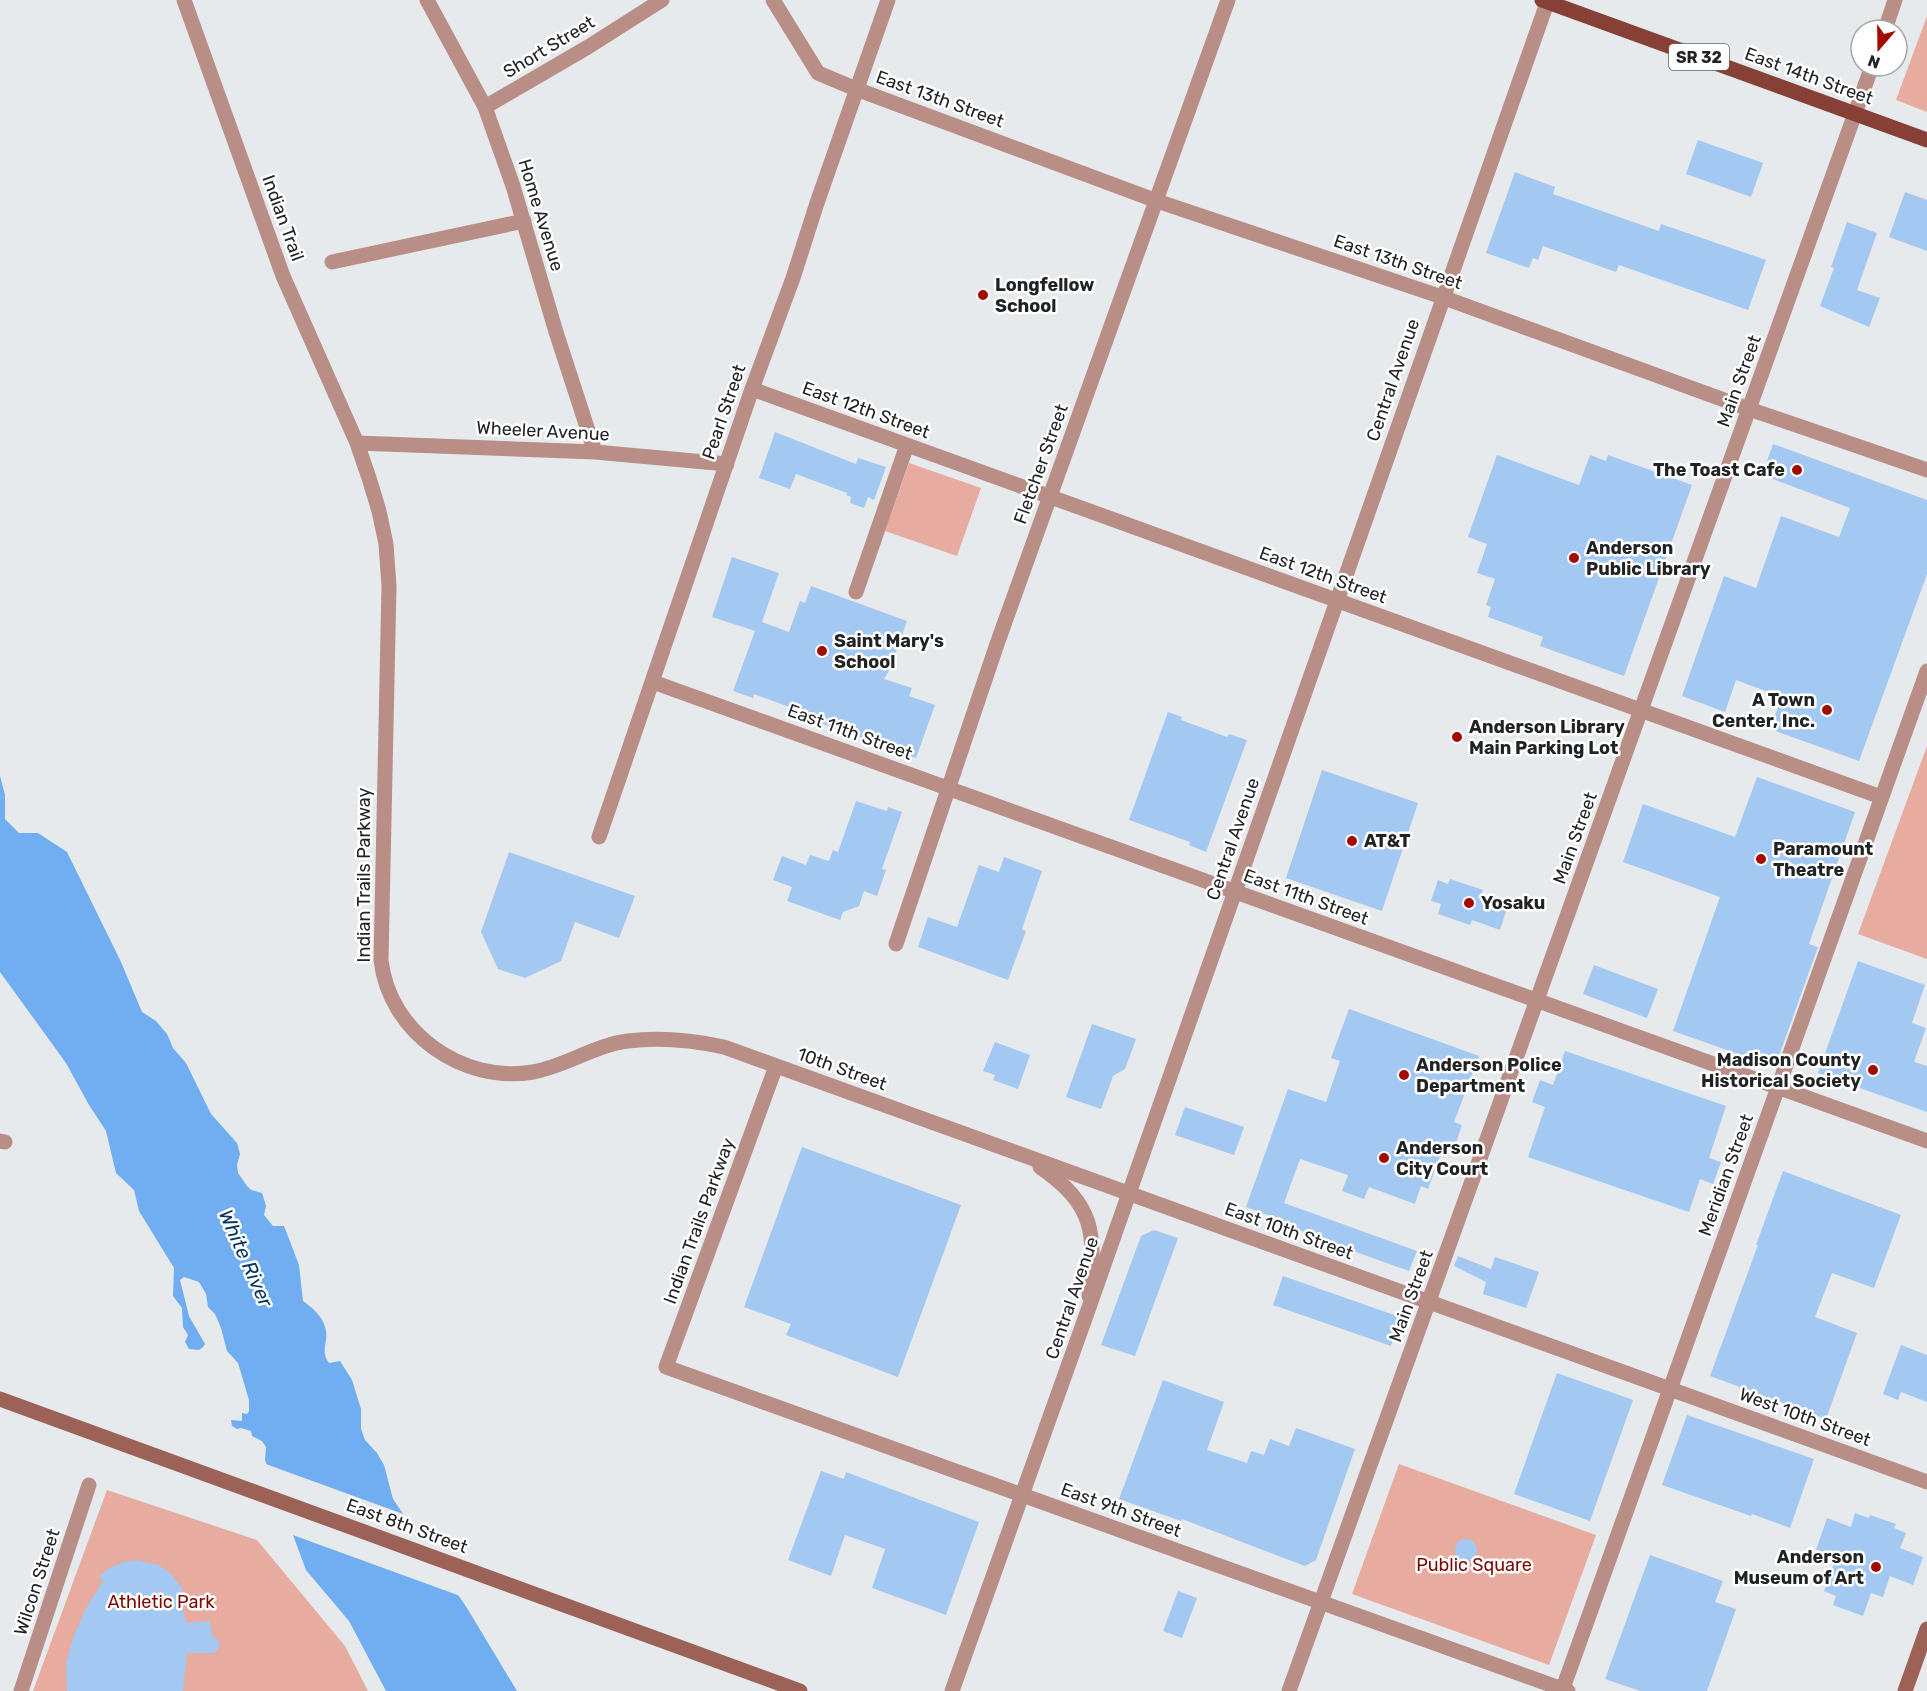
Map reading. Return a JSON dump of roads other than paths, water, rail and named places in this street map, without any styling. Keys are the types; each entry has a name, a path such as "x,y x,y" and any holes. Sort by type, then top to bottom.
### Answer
{"main road":[{"name":"East 14th Street","path":"1546,1 1927,140"},
{"name":"East 8th Street","path":"0,1399 800,1691"},
{"path":"1905,1691 1927,1629"}],"street":[{"name":"Indian Trail","path":"184,0 283,276 357,443"},
{"name":"Home Avenue","path":"427,0 485,107 524,221 556,332 595,452"},
{"name":"Short Street","path":"485,107 588,47 662,0"},
{"name":"East 13th Street","path":"773,0 818,73 856,89 1157,201 1442,297 1749,409 1927,470"},
{"name":"Pearl Street","path":"599,837 888,0"},
{"name":"Fletcher Street","path":"896,944 1049,496 1228,0"},
{"path":"1889,18 1896,0"},
{"name":"Central Avenue","path":"952,1691 1088,1313 1546,1"},
{"name":"Main Street","path":"1289,1691 1868,78"},
{"path":"332,262 524,221"},
{"name":"East 12th Street","path":"752,389 1881,797"},
{"name":"Wheeler Avenue","path":"357,443 595,452 727,464"},
{"name":"Indian Trails Parkway","path":"357,443 379,511 386,544 389,575 381,960 388,991 399,1011 425,1042 449,1058 487,1072 510,1074 533,1072 550,1068 593,1050 627,1041 667,1038 724,1047 776,1066 666,1367"},
{"path":"856,592 907,445"},
{"name":"Meridian Street","path":"1564,1690 1927,671"},
{"name":"East 11th Street","path":"653,682 1927,1141"},
{"name":"10th Street","path":"776,1066 895,1109"},
{"name":"East 10th Street","path":"895,1109 1670,1389"},
{"path":"1003,1148 1031,1161 1051,1175 1082,1206 1089,1221 1093,1241 1093,1267 1088,1313"},
{"name":"East 9th Street","path":"666,1367 1564,1690"},
{"name":"West 10th Street","path":"1670,1389 1927,1482"},
{"name":"Wilcon Street","path":"21,1691 89,1485"}],"water":[{"name":"White River","path":"0,776 5,795 5,819 19,833 38,833 67,852 121,962 142,1012 156,1021 167,1034 173,1048 186,1063 211,1114 237,1143 240,1154 237,1165 238,1173 251,1190 262,1193 266,1206 264,1215 273,1226 284,1226 299,1265 303,1301 318,1313 325,1326 326,1359 329,1363 340,1361 352,1380 361,1409 361,1429 365,1440 384,1465 393,1499 467,1608 517,1691 386,1691 349,1621 306,1570 265,1460 266,1447 262,1441 252,1436 251,1431 232,1426 231,1420 242,1421 242,1413 247,1414 249,1411 249,1400 238,1363 227,1351 215,1314 208,1307 206,1294 199,1282 184,1277 180,1280 189,1316 205,1344 199,1350 189,1349 185,1342 188,1335 183,1327 182,1308 173,1296 174,1268 139,1211 134,1190 116,1173 106,1131 66,1063 0,972"}],"place":[{"name":"Longfellow School","path":"983,295"},
{"name":"The Toast Cafe","path":"1797,470"},
{"name":"Anderson Public Library","path":"1574,558"},
{"name":"Saint Mary's School","path":"822,651"},
{"name":"A Town Center, Inc.","path":"1827,710"},
{"name":"Anderson Library Main Parking Lot","path":"1457,737"},
{"name":"AT&T","path":"1352,841"},
{"name":"Paramount Theatre","path":"1761,859"},
{"name":"Yosaku","path":"1469,903"},
{"name":"Madison County Historical Society","path":"1873,1070"},
{"name":"Anderson Police Department","path":"1404,1075"},
{"name":"Anderson City Court","path":"1384,1158"},
{"name":"Anderson Museum of Art","path":"1876,1567"}],"park label":[{"name":"Public Square","path":"1474,1565"},
{"name":"Athletic Park","path":"161,1602"}]}
